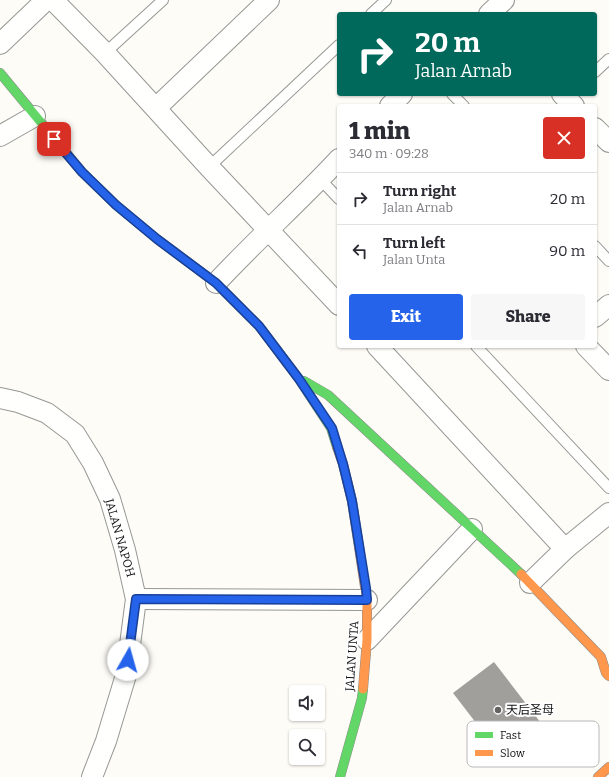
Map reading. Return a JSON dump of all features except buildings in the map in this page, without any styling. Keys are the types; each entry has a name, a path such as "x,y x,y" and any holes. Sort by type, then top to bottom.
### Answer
{"street":[{"path":"0,44 46,0"},
{"path":"53,0 156,108 337,304"},
{"path":"156,108 269,0"},
{"path":"491,12 504,0"},
{"name":"JALAN UNTA","path":"0,73 82,172 116,205 157,239 216,283 259,326 299,379 332,428 352,501 367,600 367,640 362,698 340,777"},
{"path":"392,104 400,96"},
{"path":"0,136 35,116"},
{"path":"597,130 609,142"},
{"path":"216,283 243,254 337,161"},
{"path":"597,316 609,305"},
{"path":"379,348 565,549"},
{"path":"588,348 609,370"},
{"path":"299,379 316,387 328,395 530,583 605,659 606,672 609,676"},
{"name":"JALAN NAPOH","path":"0,398 18,402 47,413 75,434 93,463 110,499 125,550 136,599 126,675 106,741 92,777"},
{"path":"332,428 345,432"},
{"path":"366,441 387,451"},
{"path":"530,583 565,549 609,512"},
{"path":"367,640 472,529"},
{"path":"136,599 367,600"},
{"path":"598,777 609,767"}],"lane":[{"path":"105,54 163,0"},
{"path":"373,12 386,0"},
{"path":"209,167 337,47"},
{"path":"597,70 609,59"},
{"path":"454,96 462,104"},
{"path":"320,179 337,197"},
{"path":"597,248 609,260"},
{"path":"478,348 609,488"}],"traffic: fast":[{"path":"0,73 82,172 116,205 157,239 216,283 259,326 299,379 331,428 337,447"},
{"path":"304,381 328,395 521,574"},
{"path":"340,777 362,698 363,689"}],"traffic: slow":[{"path":"337,447 343,464 352,501 367,600 367,640 363,689"},
{"path":"521,574 601,657 606,673 609,676"},
{"path":"598,777 609,767"}],"place":[{"name":"天后圣母","path":"498,710"}],"route":[{"path":"54,139 82,172 116,205 157,239 216,283 259,326 299,379 332,428 352,501 366,588 367,600 136,599 128,660"}]}
